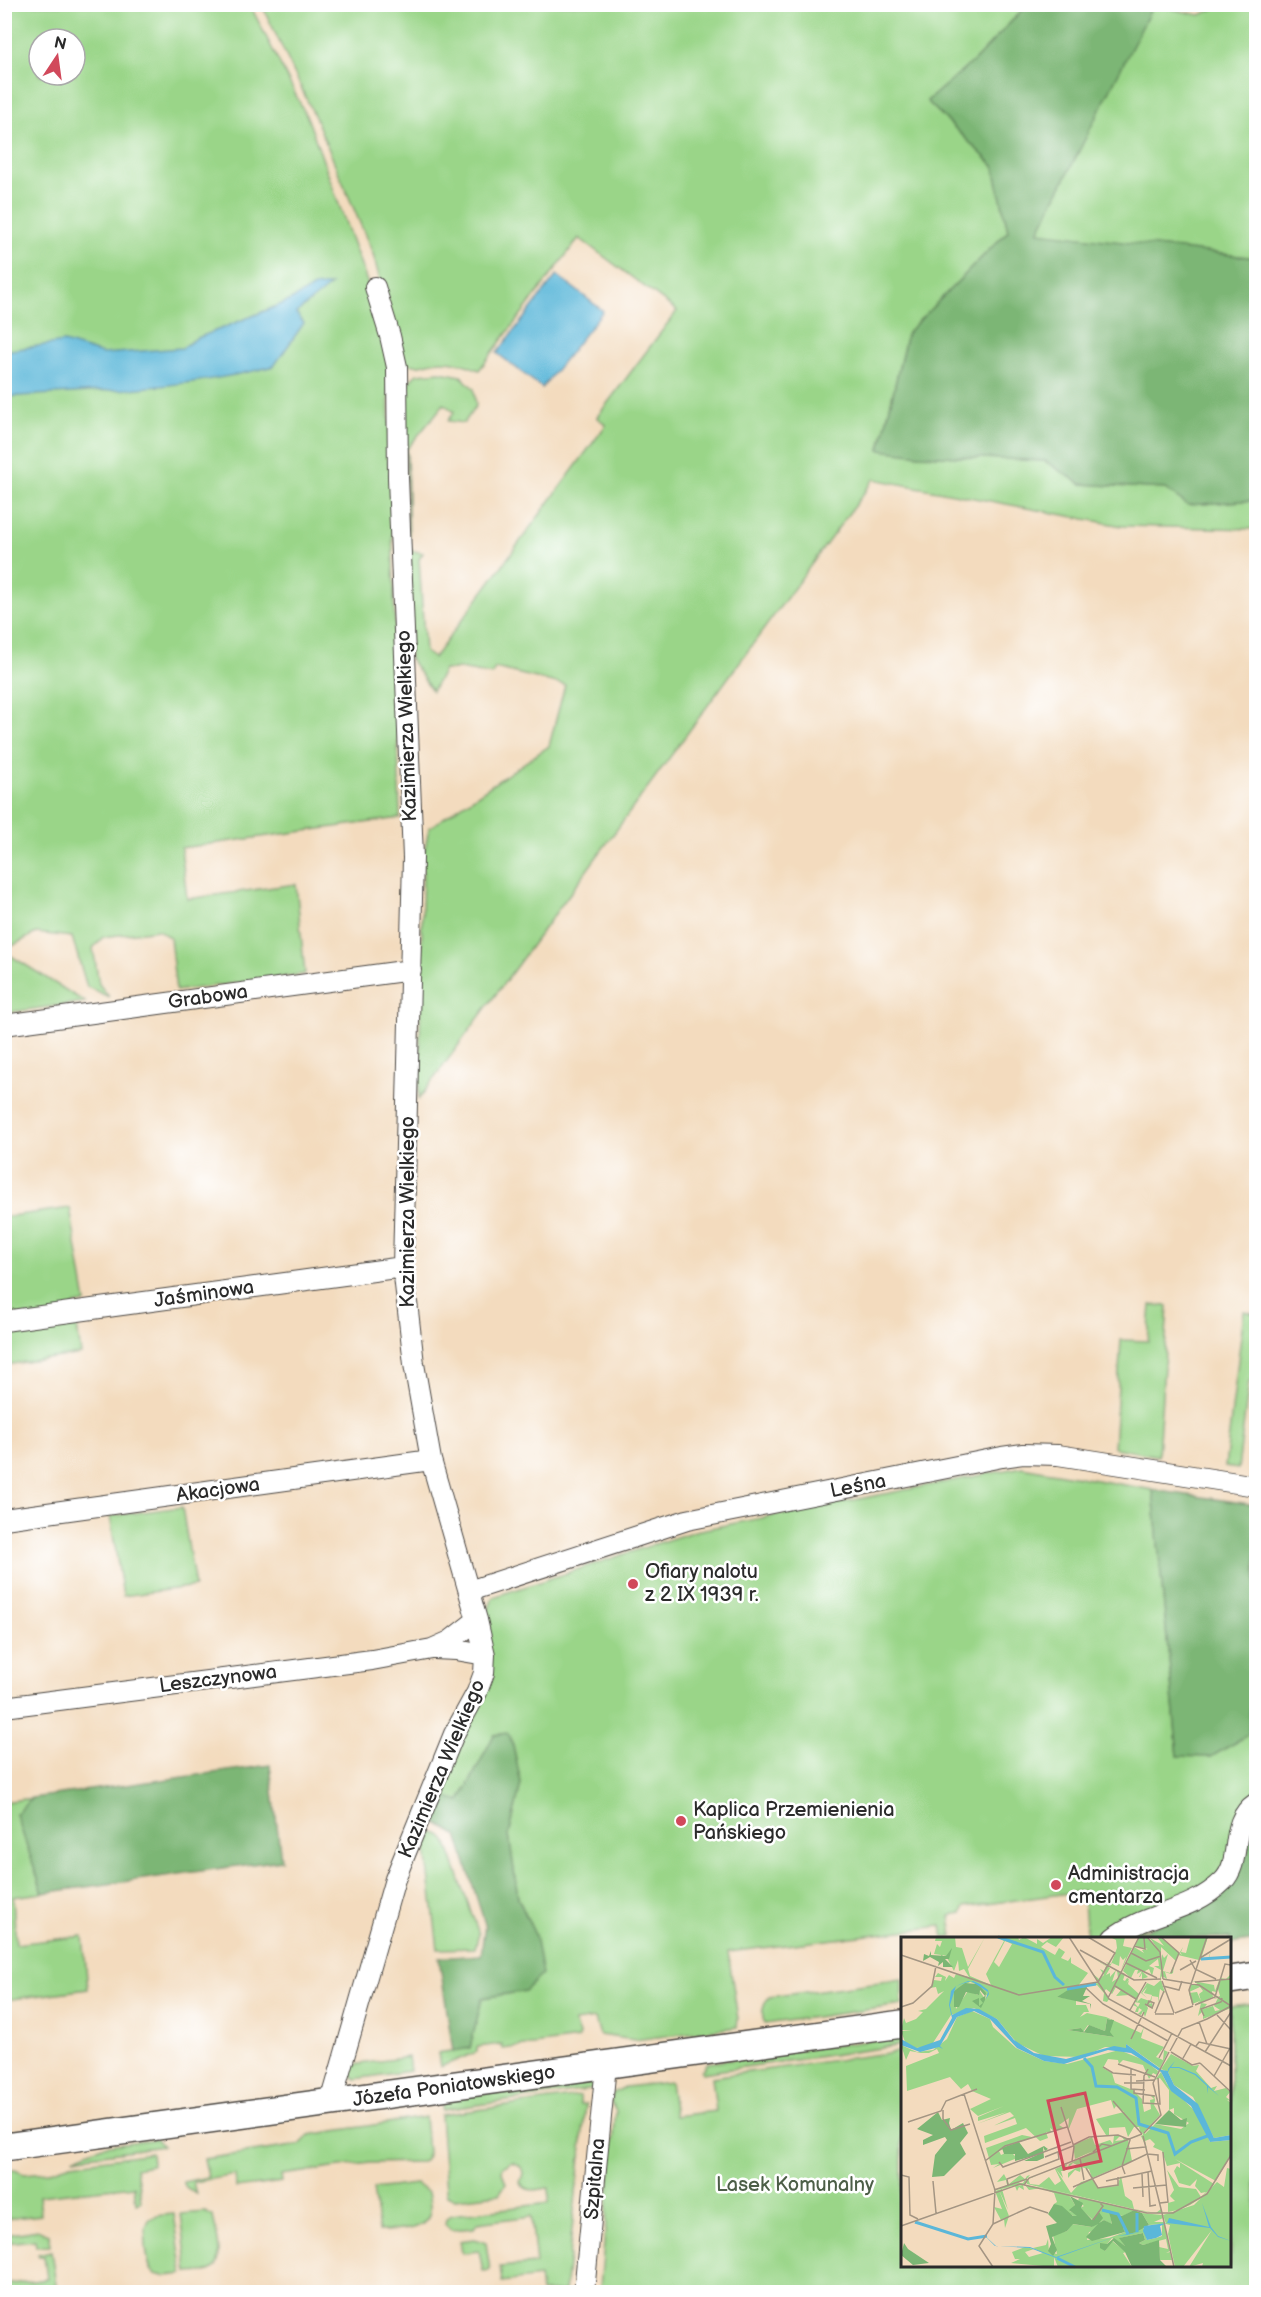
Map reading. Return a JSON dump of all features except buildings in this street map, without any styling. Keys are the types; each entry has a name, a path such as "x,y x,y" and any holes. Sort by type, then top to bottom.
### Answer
{"street":[{"name":"Kazimierza Wielkiego","path":"331,2102 395,1879 454,1734 477,1692 484,1673 485,1655 470,1592 431,1460 414,1365 403,1267 412,858 399,513 397,367 375,287"},
{"name":"Grabowa","path":"4,1025 411,970"},
{"name":"Jaśminowa","path":"4,1321 403,1267"},
{"name":"Leśna","path":"470,1592 687,1520 1023,1454 1058,1455 1257,1486"},
{"name":"Akacjowa","path":"4,1519 431,1460"},
{"name":"Leszczynowa","path":"432,1649 450,1641 477,1620"},
{"name":"Leszczynowa","path":"4,1707 372,1659 432,1649 485,1655"},
{"path":"1114,1937 1131,1926 1197,1901 1226,1879 1233,1860 1237,1833 1246,1810 1257,1803"},
{"path":"1231,1980 1257,1976"},
{"name":"Józefa Poniatowskiego","path":"4,2147 901,2024"},
{"name":"Szpitalna","path":"584,2292 606,2065"}],"green space":[{"path":"5,5 250,5 308,119 387,337 400,818 181,848 187,899 296,884 305,974 176,991 170,938 158,930 103,937 93,948 99,984 109,997 87,987 72,937 36,933 5,950"},
{"path":"262,5 1027,5 975,60 927,101 994,166 1008,231 907,333 880,449 920,455 1045,461 1081,484 1165,489 1188,505 1256,500 1256,529 1122,526 874,479 419,1099 423,858 429,828 549,746 565,685 495,668 492,675 460,669 444,670 432,691 410,659 404,386 417,374 440,372 461,376 474,389 476,406 464,423 448,421 454,412 444,404 407,449 409,550 423,553 419,559 425,652 434,658 606,425 597,417 677,311 579,238 479,370 442,361 412,365 401,359 373,254 315,117"},
{"path":"1027,5 1153,5 1038,232 1256,258 1256,500 1188,505 1165,489 1081,484 1045,461 920,455 880,450 907,333 1008,231 994,166 927,101 975,60"},
{"path":"1153,5 1200,15 1221,5 1256,5 1256,258 1037,233"},
{"path":"5,952 85,1002 5,1013"},
{"path":"70,1208 86,1303 74,1305 81,1354 5,1365 4,1217"},
{"path":"1151,1305 1168,1306 1158,1456 1114,1448 1121,1340 1148,1341"},
{"path":"1244,1311 1256,1314 1256,1381 1249,1381 1238,1469 1225,1467"},
{"path":"1022,1467 1153,1490 1178,1756 1211,1757 1249,1734 1256,1734 1256,1823 1247,1835 1237,1874 1127,1937 1087,1937 1083,1891 965,1907 962,1914 950,1916 953,1937 944,1937 942,1926 728,1952 738,2019 737,2027 634,2040 600,2035 595,2019 574,2022 579,2034 578,2039 503,2049 502,2044 477,2047 477,2052 440,2067 438,2053 470,2048 482,1998 525,1991 535,1935 518,1898 509,1835 521,1783 513,1745 508,1733 494,1735 460,1801 437,1795 472,1715 485,1619 493,1597 695,1531"},
{"path":"1153,1490 1256,1505 1256,1614 1249,1734 1211,1757 1178,1756"},
{"path":"182,1507 195,1586 123,1596 110,1516"},
{"path":"508,1733 513,1745 521,1783 509,1835 518,1898 535,1935 542,1975 525,1991 482,1998 470,2048 453,2051 439,1958 481,1955 485,1924 457,1835 429,1819 437,1795 460,1801 494,1735"},
{"path":"270,1765 281,1860 43,1893 16,1814 32,1798"},
{"path":"32,1798 16,1814 43,1893 13,1897 16,1944 83,1936 88,1989 5,2000 4,1802"},
{"path":"1256,1823 1256,1940 1231,1944 1231,1937 1127,1937 1199,1908"},
{"path":"428,1832 439,1834 446,1841 479,1934 475,1948 438,1949 425,1841 420,1839"},
{"path":"901,1979 901,2005 765,2024 763,2010 769,1997"},
{"name":"Lasek Komunalny","path":"1256,2003 1256,2292 596,2292 600,2288 616,2111 611,2103 613,2093 625,2087 670,2082 675,2116 716,2111 712,2077 901,2051 901,2267 1231,2267 1231,2006"},
{"path":"901,2036 901,2045 702,2073 707,2063"},
{"path":"408,2057 410,2071 355,2079 350,2068 345,2066"},
{"path":"586,2079 591,2081 595,2089 441,2110 442,2103 449,2098"},
{"path":"580,2096 580,2105 586,2104 565,2292 541,2292 539,2277 502,2282 500,2267 536,2264 531,2216 477,2223 474,2228 451,2230 445,2224 446,2219 452,2215 549,2203 549,2188 533,2190 523,2186 520,2182 523,2175 522,2169 511,2162 503,2167 502,2172 506,2184 499,2194 455,2199 447,2195 440,2115"},
{"path":"425,2117 428,2153 421,2162 370,2163 281,2175 282,2182 236,2188 235,2175 193,2182 196,2194 187,2189 183,2182 208,2177 204,2159 300,2145 309,2135"},
{"path":"155,2139 163,2146 73,2158 102,2146"},
{"path":"151,2153 152,2165 136,2168 141,2201 136,2203 134,2186 39,2196 41,2215 5,2219 5,2171 15,2170 24,2174 47,2172 71,2164"},
{"path":"416,2184 428,2193 430,2212 427,2219 423,2224 409,2229 379,2231 373,2189"},
{"path":"205,2212 213,2216 219,2253 218,2261 212,2270 188,2273 181,2214"},
{"path":"174,2214 183,2274 160,2275 154,2273 149,2263 146,2230 150,2219"},
{"path":"39,2230 49,2234 50,2245 36,2246 35,2240 5,2243 5,2235"},
{"path":"475,2239 486,2243 490,2270 483,2271 479,2251 462,2253 460,2241"},
{"path":"51,2251 57,2292 5,2292 5,2285 47,2279 44,2256 38,2254"}],"water":[{"path":"557,275 603,311 542,388 497,353"},
{"path":"331,285 296,313 304,323 274,366 208,380 174,384 5,397 5,351 64,342 103,354 182,348 195,339 287,302 314,287"}],"place":[{"name":"Ofiary nalotu z 2 IX 1939 r.","path":"633,1584"},
{"name":"Kaplica Przemienienia Pańskiego","path":"681,1821"},
{"name":"Administracja cmentarza","path":"1056,1885"}]}
